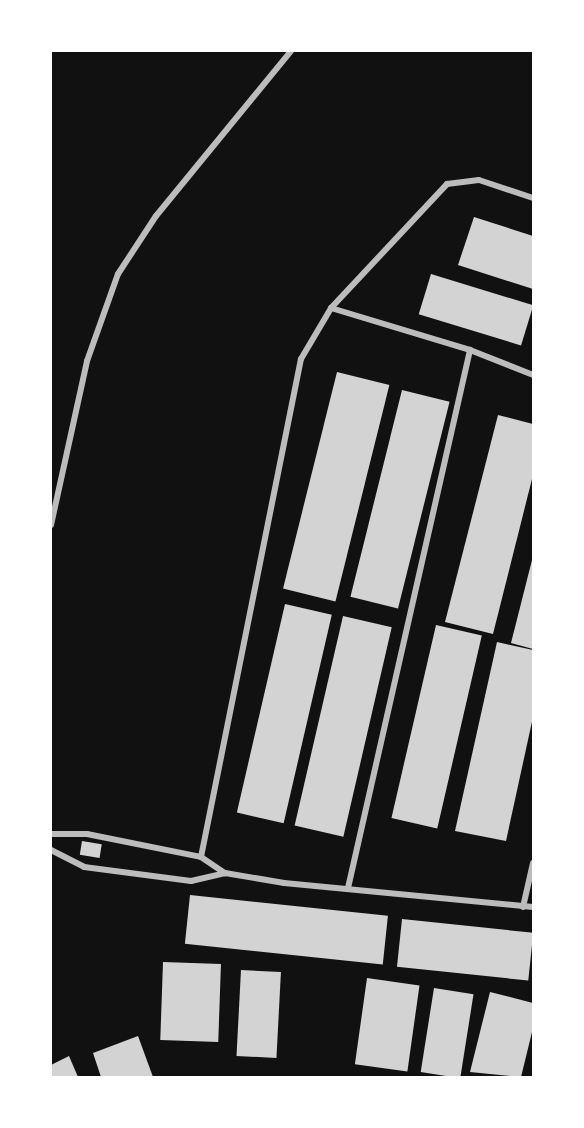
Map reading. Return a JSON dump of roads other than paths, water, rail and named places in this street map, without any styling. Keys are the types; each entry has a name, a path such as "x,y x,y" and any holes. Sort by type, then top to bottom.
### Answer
{"street":[{"path":"51,525 87,361 118,274 156,216 291,51"},
{"path":"201,857 301,359 331,308 447,184 466,179 533,198"},
{"path":"331,308 470,350 533,375"},
{"path":"348,888 470,350"},
{"path":"51,834 87,834 201,857 225,873"},
{"path":"51,850 84,867 191,881 225,873 533,907"},
{"path":"524,907 533,863"}]}
